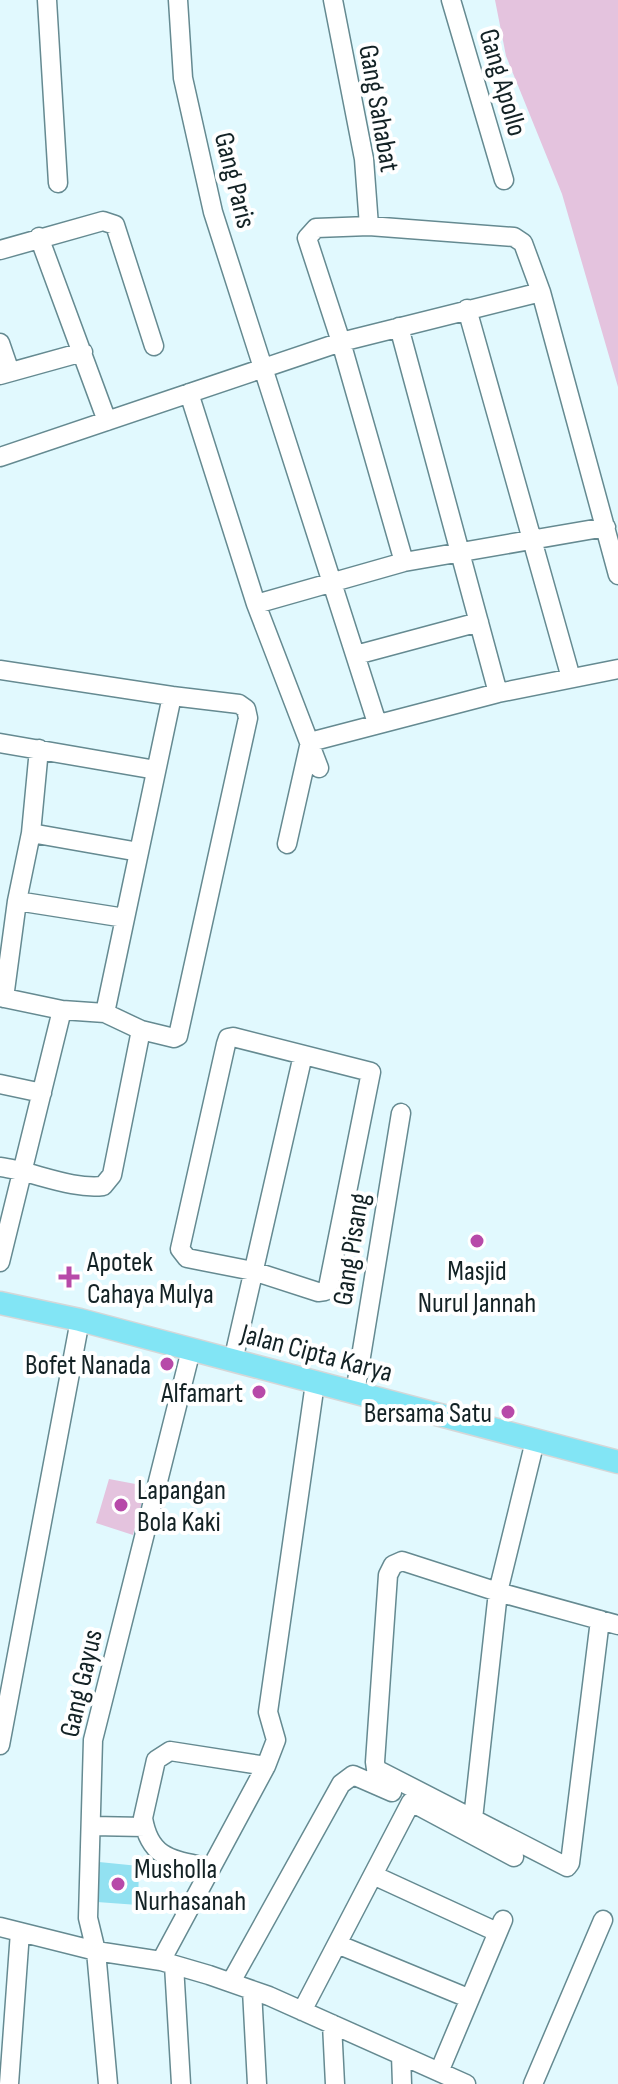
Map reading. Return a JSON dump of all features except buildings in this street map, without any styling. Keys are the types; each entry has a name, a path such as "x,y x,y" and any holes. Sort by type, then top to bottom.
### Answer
{"main road":[{"name":"Jalan Cipta Karya","path":"0,1303 80,1320 618,1462"}],"street":[{"path":"47,0 58,183"},
{"name":"Gang Paris","path":"178,0 183,78 213,212 377,723"},
{"name":"Gang Sahabat","path":"333,0 364,159 369,226"},
{"name":"Gang Apollo","path":"451,0 504,180"},
{"path":"0,250 103,221 115,225 154,346"},
{"path":"404,562 341,342 307,238 316,228 369,226 514,237 523,243 541,292 618,575"},
{"path":"39,237 107,421"},
{"path":"0,457 341,342 541,292"},
{"path":"467,309 571,678"},
{"path":"399,327 498,693"},
{"path":"0,343 5,374 83,352"},
{"path":"189,393 256,604 319,768"},
{"path":"256,604 404,562 606,527"},
{"path":"356,655 479,622"},
{"path":"310,742 498,693 618,669"},
{"path":"0,670 239,704 246,709 248,718 178,1036 174,1038 141,1030 105,1013 62,1010 2,998 31,833 39,749"},
{"path":"105,1013 172,696"},
{"path":"287,844 310,742"},
{"path":"0,743 156,770"},
{"path":"31,833 139,852"},
{"path":"17,901 125,918"},
{"path":"0,1262 62,1010"},
{"path":"0,1167 90,1188 103,1186 112,1175 141,1030"},
{"path":"233,1037 371,1072 328,1287 318,1292 253,1271 187,1258 180,1249 222,1059 228,1038 233,1037"},
{"path":"233,1361 303,1055"},
{"path":"0,1084 42,1093"},
{"name":"Gang Pisang","path":"355,1393 401,1113"},
{"path":"0,1745 2,1716 80,1320"},
{"name":"Gang Gayus","path":"108,2084 96,1951 88,1918 93,1740 191,1350"},
{"path":"181,2084 168,1963 211,1868 266,1766 276,1740 268,1712 315,1383"},
{"path":"473,1819 498,1592 535,1441"},
{"path":"402,1561 498,1592 609,1622 567,1867 376,1769 388,1575 393,1565 402,1561"},
{"path":"211,1868 165,1857 157,1850 145,1827 143,1818 156,1760 170,1751 266,1766"},
{"path":"231,1982 341,1784 353,1775 514,1857"},
{"path":"302,2011 411,1802"},
{"path":"92,1826 145,1827"},
{"path":"373,1875 500,1926 439,2072"},
{"path":"533,2084 603,1920"},
{"path":"0,1927 96,1951 168,1963 231,1982 460,2083"},
{"path":"9,2084 20,1932"},
{"path":"337,1944 468,1998"},
{"path":"252,1990 257,2084"},
{"path":"332,2024 335,2084"},
{"path":"401,2055 402,2084"}],"shaded area":[{"path":"495,0 618,0 618,387 562,194 506,56"},
{"name":"Lapangan Bola Kaki","path":"109,1479 146,1486 133,1535 96,1523"}],"place":[{"name":"Masjid Nurul Jannah","path":"477,1241"},
{"name":"Apotek Cahaya Mulya","path":"69,1277"},
{"name":"Bofet Nanada","path":"167,1364"},
{"name":"Alfamart","path":"259,1392"},
{"name":"Bersama Satu","path":"508,1412"},
{"name":"Lapangan Bola Kaki","path":"121,1505"},
{"name":"Musholla Nurhasanah","path":"118,1884"}]}
